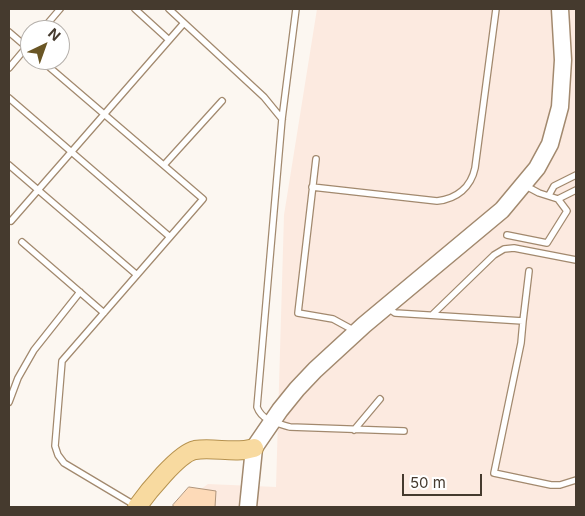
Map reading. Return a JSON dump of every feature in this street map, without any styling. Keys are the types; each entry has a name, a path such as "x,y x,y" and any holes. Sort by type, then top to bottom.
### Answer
{"main road":[{"path":"248,507 254,448 291,396 315,370 356,332 502,210 537,168 550,144 560,107 563,60 560,9"},
{"path":"138,507 149,492 185,455 195,450 239,451 254,448"}],"lane":[{"path":"51,20 60,9"},
{"path":"135,9 169,40"},
{"path":"169,9 264,97 282,118"},
{"path":"296,9 282,118 257,407 259,412 272,422 290,427 404,432"},
{"path":"312,188 437,201 450,198 462,192 471,181 475,168 496,9"},
{"path":"11,221 184,23"},
{"path":"9,32 20,40"},
{"path":"9,68 20,56"},
{"path":"53,70 203,199 62,361 56,446 58,455 64,463 138,507"},
{"path":"9,98 170,237"},
{"path":"164,165 222,101"},
{"path":"316,159 298,313 333,319 356,332"},
{"path":"9,165 136,276"},
{"path":"548,195 554,186 576,175"},
{"path":"507,235 547,243 567,211 558,199 539,193 524,185"},
{"path":"558,199 576,190"},
{"path":"22,242 104,313"},
{"path":"432,315 494,255 504,249 514,248 576,260"},
{"path":"529,271 521,343 494,473 551,485 560,485 576,480"},
{"path":"9,402 18,378 34,350 80,292"},
{"path":"386,306 395,313 523,321"},
{"path":"354,430 380,399"}],"shaded area":[{"path":"317,9 576,9 576,507 176,507 208,484 276,487 284,215"}],"building":[{"path":"189,487 216,491 215,507 173,507"}]}
